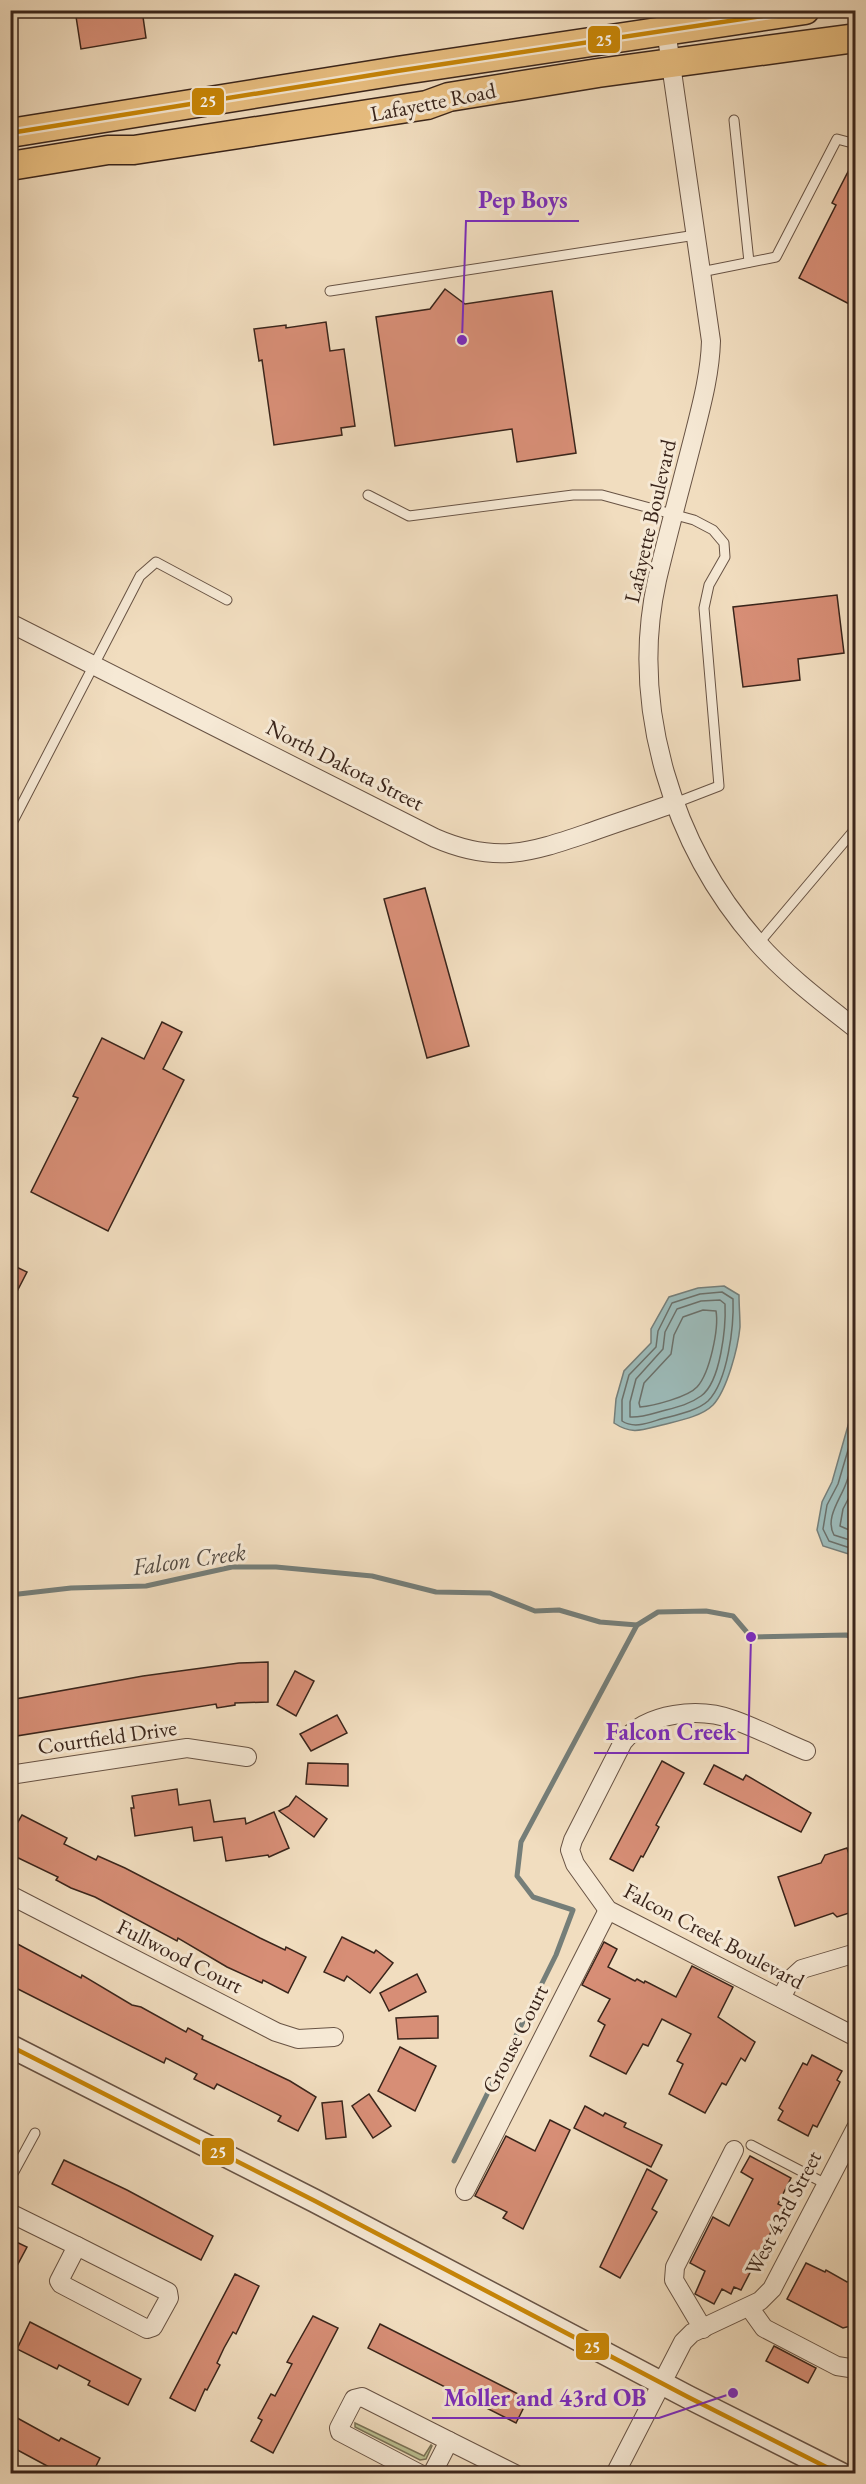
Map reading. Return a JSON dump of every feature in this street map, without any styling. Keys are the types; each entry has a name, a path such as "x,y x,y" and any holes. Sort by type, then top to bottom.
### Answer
{"main road":[{"name":"Lafayette Road","path":"10,133 397,71 664,17 805,10"},
{"name":"Lafayette Road","path":"10,166 108,150 134,150 427,105 448,97 670,63 855,38"}],"street":[{"name":"Lafayette Boulevard","path":"664,17 710,329 711,354 706,390 657,582 651,626 650,671 653,716 674,803 694,849 710,878 758,944 803,986 855,1029"},
{"name":"North Dakota Street","path":"10,623 435,838 474,852 506,854 539,850 674,803"},
{"name":"Falcon Creek Boulevard","path":"806,1751 723,1717 691,1714 657,1719 634,1731 623,1742 570,1850 575,1864 608,1910 855,2037"},
{"name":"Courtfield Drive","path":"10,1775 186,1748 247,1757"},
{"name":"Fullwood Court","path":"10,1895 276,2032 298,2039 334,2037"},
{"name":"Grouse Court","path":"465,2190 608,1910"},
{"path":"781,1998 791,1978 802,1970 855,1953"},
{"path":"10,2046 315,2201 661,2383 841,2474"},
{"name":"West 43rd Street","path":"615,2474 683,2342 692,2333 762,2300 772,2289 855,2128"},
{"path":"704,2329 674,2280 675,2267 742,2147"},
{"path":"10,2213 77,2246 168,2292 169,2298 153,2327 147,2329 60,2284 59,2281 77,2246"},
{"path":"749,2307 764,2328 837,2366 855,2369"},
{"path":"420,2474 340,2432 339,2428 354,2399 362,2397 515,2474"},
{"path":"432,2474 449,2441"}],"lane":[{"path":"734,120 749,262"},
{"path":"701,272 776,257 837,139 855,144"},
{"path":"330,291 696,235"},
{"path":"368,495 409,516 573,495 602,495 694,520 713,530 724,543 725,556 709,585 705,608 719,786 674,803"},
{"path":"10,827 140,576 156,562 227,600"},
{"path":"758,944 855,828"},
{"path":"10,2179 35,2133"},
{"path":"742,2147 826,2184"}],"green space":[{"path":"355,2423 424,2456 432,2446 426,2459 420,2460 355,2427"}],"water":[{"path":"724,1286 739,1295 740,1327 731,1368 723,1389 713,1405 689,1418 643,1430 626,1429 614,1423 616,1399 624,1371 651,1343 651,1329 669,1297 698,1288"},
{"path":"855,1401 855,1556 823,1546 817,1530 822,1502 832,1482"}],"building":[{"path":"75,10 142,10 146,38 81,49"},
{"path":"855,158 855,307 799,278 836,205 832,203"},
{"path":"445,289 465,304 552,291 576,453 517,462 512,429 395,446 376,317 430,309"},
{"path":"326,322 330,351 344,349 355,426 341,428 342,435 274,445 262,360 259,361 254,329 286,325 286,328"},
{"path":"837,595 844,653 798,659 800,680 743,687 733,607"},
{"path":"425,888 469,1046 427,1058 384,899"},
{"path":"162,1022 182,1032 163,1069 184,1080 108,1231 31,1192 78,1098 73,1096 102,1038 144,1059"},
{"path":"10,1264 27,1272 10,1305"},
{"path":"268,1662 268,1702 235,1703 235,1705 217,1708 216,1704 10,1737 10,1700 143,1676 239,1663"},
{"path":"295,1671 314,1681 296,1716 277,1705"},
{"path":"337,1715 347,1733 311,1751 300,1734"},
{"path":"662,1761 684,1773 656,1825 659,1827 633,1871 610,1859"},
{"path":"308,1763 348,1764 348,1786 306,1784"},
{"path":"714,1765 743,1780 746,1775 811,1813 801,1832 704,1784"},
{"path":"177,1789 179,1805 210,1800 214,1822 245,1818 246,1824 274,1812 289,1848 269,1857 268,1855 226,1861 222,1837 194,1841 192,1827 135,1836 131,1808 134,1808 132,1796"},
{"path":"296,1796 327,1819 314,1837 279,1811 289,1806"},
{"path":"22,1815 67,1838 64,1844 96,1860 98,1856 125,1868 260,1938 306,1957 288,1993 263,1980 262,1983 227,1967 178,1938 177,1941 95,1897 71,1888 56,1880 58,1877 10,1854 10,1836"},
{"path":"847,1848 855,1873 855,1911 837,1917 833,1913 795,1926 778,1877 821,1863 825,1855"},
{"path":"342,1937 374,1953 376,1950 393,1963 370,1993 347,1976 344,1981 324,1972"},
{"path":"10,1940 81,1978 82,1975 132,2005 141,2007 186,2032 188,2028 203,2036 202,2039 290,2081 316,2097 298,2131 278,2121 281,2116 217,2084 214,2089 194,2079 197,2074 166,2058 164,2063 10,1985"},
{"path":"604,1942 617,1949 608,1967 635,1981 637,1979 644,1983 645,1981 676,1997 692,1966 733,1987 718,2017 755,2042 745,2061 741,2058 726,2085 722,2083 705,2113 669,2094 683,2064 677,2061 691,2034 662,2019 648,2046 643,2044 626,2074 590,2056 605,2025 598,2021 610,1999 582,1985"},
{"path":"417,1974 426,1992 389,2011 380,1993"},
{"path":"438,2016 438,2038 398,2039 396,2018"},
{"path":"400,2047 436,2066 415,2111 378,2091"},
{"path":"812,2055 842,2071 837,2080 840,2082 817,2127 813,2125 808,2136 778,2120 783,2111 779,2108 803,2063 807,2065"},
{"path":"369,2094 391,2126 373,2138 352,2106"},
{"path":"342,2101 346,2137 326,2139 322,2103"},
{"path":"585,2106 603,2116 605,2113 626,2123 624,2127 662,2145 651,2167 574,2128"},
{"path":"550,2120 570,2130 523,2229 503,2218 507,2212 475,2196 506,2136 535,2151"},
{"path":"750,2156 791,2178 778,2204 784,2207 741,2290 734,2287 731,2294 722,2289 714,2304 695,2294 705,2271 690,2263 713,2217 729,2226 753,2179 741,2172"},
{"path":"64,2160 127,2190 213,2236 201,2260 52,2184"},
{"path":"647,2169 667,2180 652,2209 657,2212 620,2278 600,2267"},
{"path":"10,2239 27,2247 10,2279"},
{"path":"806,2263 825,2272 826,2270 847,2282 855,2280 855,2325 843,2328 787,2299"},
{"path":"235,2274 259,2286 236,2334 233,2332 224,2348 217,2363 220,2365 195,2411 170,2398"},
{"path":"313,2316 338,2328 273,2453 251,2441 262,2420 258,2418 271,2394 275,2396 292,2364 287,2362"},
{"path":"30,2322 141,2379 128,2405 88,2385 90,2381 59,2365 57,2369 17,2349"},
{"path":"380,2324 528,2399 516,2423 368,2348"},
{"path":"774,2346 816,2368 808,2383 766,2361"},
{"path":"10,2414 59,2441 61,2438 100,2458 92,2474 62,2474 10,2446"}],"waterway":[{"name":"Falcon Creek","path":"10,1595 71,1588 146,1586 232,1567 276,1567 372,1576 436,1592 490,1593 535,1611 559,1610 600,1622 637,1625 658,1612 706,1611 733,1616 751,1637 846,1635 856,1638"},
{"path":"454,2161 556,1955 573,1910 533,1897 517,1876 521,1842 637,1625"}],"transit line":[{"name":"25","path":"10,133 397,71 802,10"},
{"name":"25","path":"10,2046 315,2201 688,2397 840,2474"}],"place":[{"name":"Pep Boys","path":"462,340"},
{"name":"Falcon Creek","path":"751,1637"},
{"name":"Moller and 43rd OB","path":"733,2393"}]}
